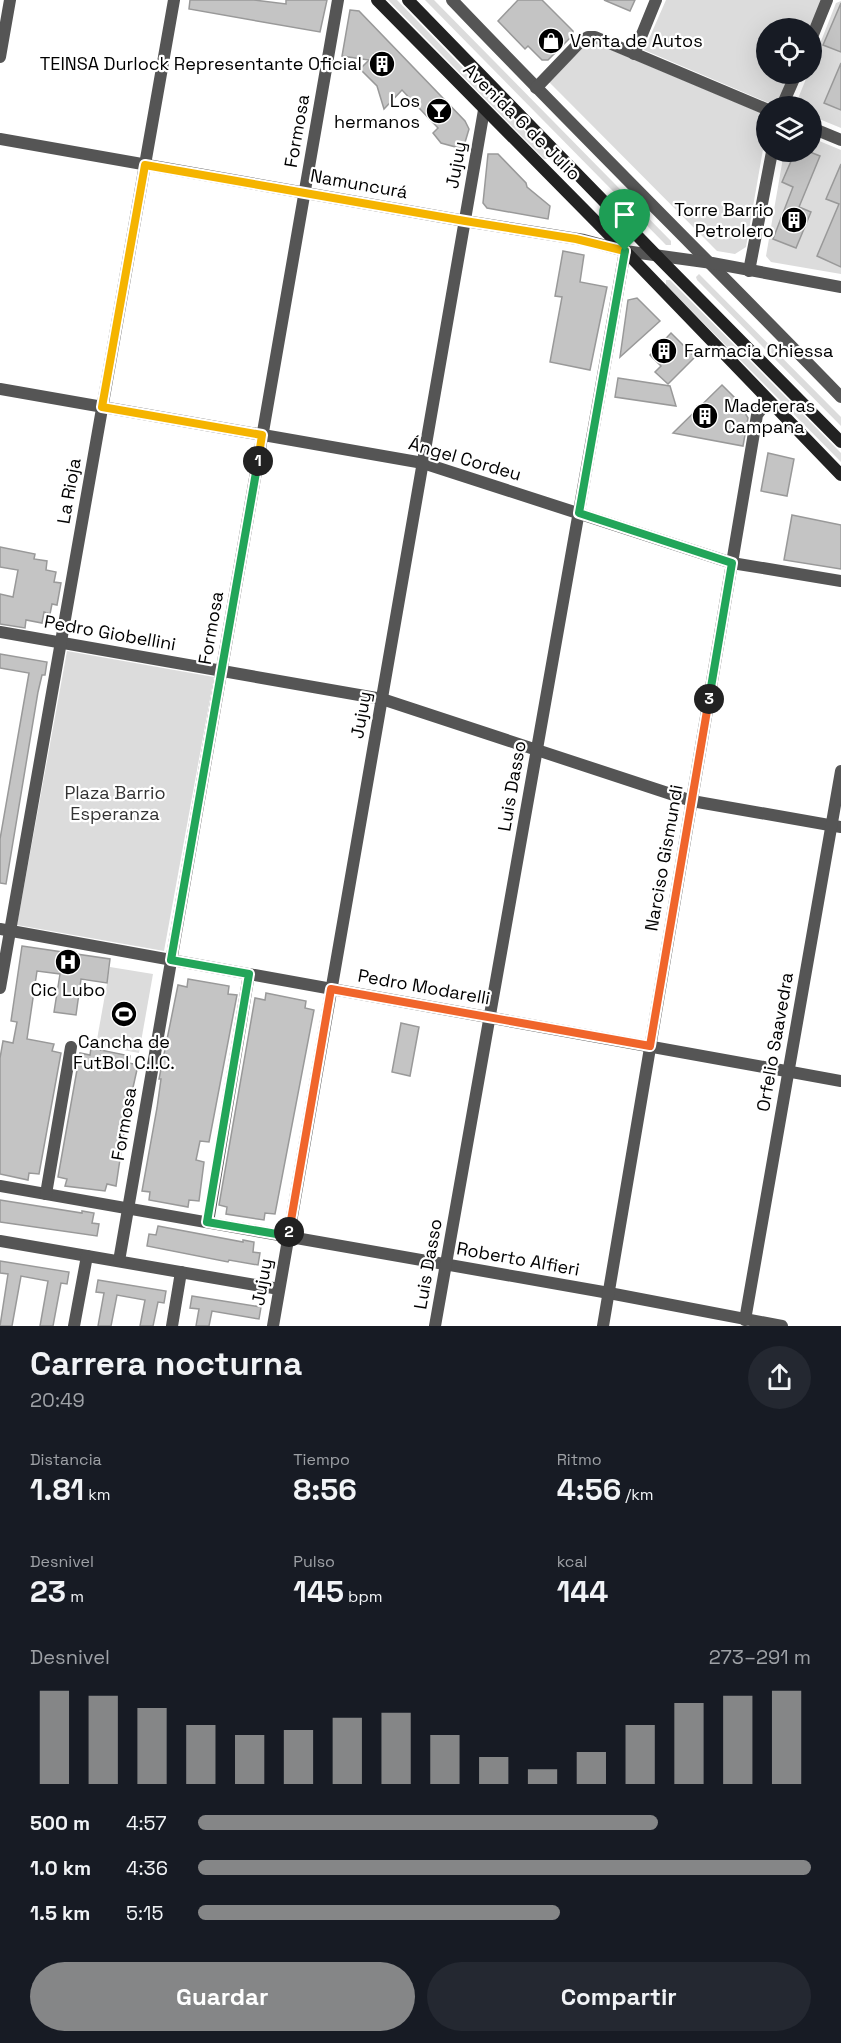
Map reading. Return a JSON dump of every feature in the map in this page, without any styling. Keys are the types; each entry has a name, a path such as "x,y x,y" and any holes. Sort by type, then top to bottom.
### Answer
{"main road":[{"name":"Avenida 6 de Julio","path":"377,0 625,251 841,475"},
{"name":"Avenida 6 de Julio","path":"408,0 841,442"}],"street":[{"path":"0,57 10,0"},
{"name":"La Rioja","path":"0,988 5,930 61,643 174,0"},
{"name":"Formosa","path":"119,1261 338,0"},
{"path":"452,0 841,397"},
{"path":"634,54 656,0"},
{"path":"820,18 827,0"},
{"path":"536,88 581,41 588,37 595,37 756,105"},
{"name":"Jujuy","path":"273,1326 484,110"},
{"path":"822,132 841,140"},
{"name":"Namuncurá","path":"0,139 584,240 625,251 712,263 841,287"},
{"path":"749,271 770,162"},
{"name":"Luis Dasso","path":"435,1326 625,251"},
{"name":"Ángel Cordeu","path":"0,389 423,463 732,563 841,581"},
{"name":"Narciso Gismundi","path":"603,1326 757,415 768,400"},
{"name":"Pedro Giobellini","path":"0,632 382,699 692,801 836,826"},
{"name":"Orfelio Saavedra","path":"744,1320 788,1073 836,826 841,771"},
{"name":"Pedro Modarelli","path":"5,930 841,1081"},
{"path":"207,1222 249,974"},
{"path":"46,1194 71,1047"},
{"name":"Roberto Alfieri","path":"0,1186 609,1293 782,1326"},
{"path":"0,1241 279,1289"},
{"path":"74,1326 87,1256"},
{"path":"172,1326 181,1272"}],"green space":[{"path":"388,0 397,0 548,155 548,159 544,159"},
{"path":"425,0 434,0 671,241 671,245 666,245"},
{"path":"666,0 822,0 814,18 756,18 756,84 786,84 780,96 756,98 644,50"},
{"path":"841,1 841,128 822,120 822,96 799,96 804,84 822,84 822,39 836,3"},
{"path":"590,41 756,111 756,162 761,162 746,247 735,254 717,251 549,82"},
{"path":"822,142 841,150 841,274 771,262 766,256 782,162 822,162"},
{"path":"699,274 841,417 841,426 697,280 696,277"},
{"path":"666,280 670,280 841,453 841,462 666,285"},
{"name":"Plaza Barrio Esperanza","path":"67,651 214,677 164,951 17,925"},
{"name":"Cancha de FutBol C.I.C.","path":"110,967 153,974 139,1053 96,1045"}],"building":[{"path":"190,0 254,0 286,4 286,0 327,0 320,32 189,9"},
{"path":"518,0 542,0 573,31 573,35 548,60 542,60 528,46 525,49 498,21"},
{"path":"604,0 635,0 630,11"},
{"path":"841,3 841,52 823,45"},
{"path":"350,10 359,11 465,121 469,129 463,149 441,143 433,133 438,128 402,90 384,109 377,86 360,69 369,60 342,56"},
{"path":"841,63 841,110 824,103"},
{"path":"488,154 498,154 526,183 527,187 550,206 548,219 487,208 483,203"},
{"path":"791,162 818,162 799,207 811,212 796,248 773,239 793,187 782,182"},
{"name":"Torre Barrio Petrolero","path":"841,164 841,267 817,256 839,204 826,199"},
{"path":"563,251 584,255 580,282 607,287 590,370 550,362 562,297 555,296"},
{"path":"637,298 660,321 620,357 628,300"},
{"path":"671,333 695,357 668,384 655,372 661,366 650,355"},
{"path":"618,378 670,386 676,406 615,397"},
{"path":"722,385 737,400 748,418 743,446 673,433"},
{"path":"768,453 794,459 787,496 761,491"},
{"path":"792,515 841,525 841,569 784,560"},
{"path":"0,547 35,554 34,559 47,561 46,570 56,572 54,582 61,583 57,605 52,604 50,614 44,612 42,623 26,620 25,628 0,624 0,594 13,597 18,570 0,567"},
{"path":"0,654 47,662 45,675 42,675 38,692 6,884 0,883 0,839 29,673 0,668"},
{"path":"22,946 110,959 107,983 81,979 76,1015 54,1012 60,974 37,971 27,1039 54,1044 52,1051 61,1053 39,1174 29,1173 28,1180 0,1174 0,1058 3,1041 13,1043 17,1022 11,1021"},
{"path":"188,979 229,986 228,994 237,995 209,1142 200,1141 196,1160 204,1162 199,1201 189,1200 188,1207 149,1200 150,1192 142,1191 157,1108 161,1079 159,1079 178,985 187,987"},
{"path":"266,993 306,1001 305,1008 314,1010 275,1214 265,1213 264,1220 226,1214 227,1207 219,1205 255,998 265,1000"},
{"path":"401,1023 419,1027 410,1076 392,1072"},
{"path":"91,1048 130,1056 129,1063 138,1065 126,1119 116,1186 107,1184 105,1191 65,1186 67,1179 58,1177 80,1053 90,1055"},
{"path":"0,1200 94,1213 92,1223 99,1224 97,1236 0,1222"},
{"path":"158,1226 243,1242 243,1240 254,1242 253,1252 260,1253 258,1265 229,1260 228,1262 147,1246 149,1234 156,1235"},
{"path":"0,1261 69,1272 67,1284 61,1283 53,1326 40,1326 48,1281 21,1276 12,1326 0,1326 8,1274 0,1273"},
{"path":"98,1280 166,1291 164,1303 158,1302 153,1326 140,1326 145,1300 117,1295 111,1326 98,1326 104,1293 96,1292"},
{"path":"192,1296 261,1307 259,1319 212,1311 209,1326 196,1326 199,1309 190,1308"}],"place":[{"name":"Venta de Autos","path":"551,41"},
{"name":"TEINSA Durlock Representante Oficial","path":"382,64"},
{"name":"Los hermanos","path":"439,111"},
{"name":"Torre Barrio Petrolero","path":"794,220"},
{"name":"Farmacia Chiessa","path":"664,351"},
{"name":"Madereras Campana","path":"705,416"},
{"name":"Cic Lubo","path":"68,962"},
{"name":"Cancha de FutBol C.I.C.","path":"124,1014"}],"route":[{"path":"145,165 584,240 625,251 579,513 732,563 650,1046 331,989 288,1236 207,1222 249,974 171,960 262,435 102,407 145,165"}]}
